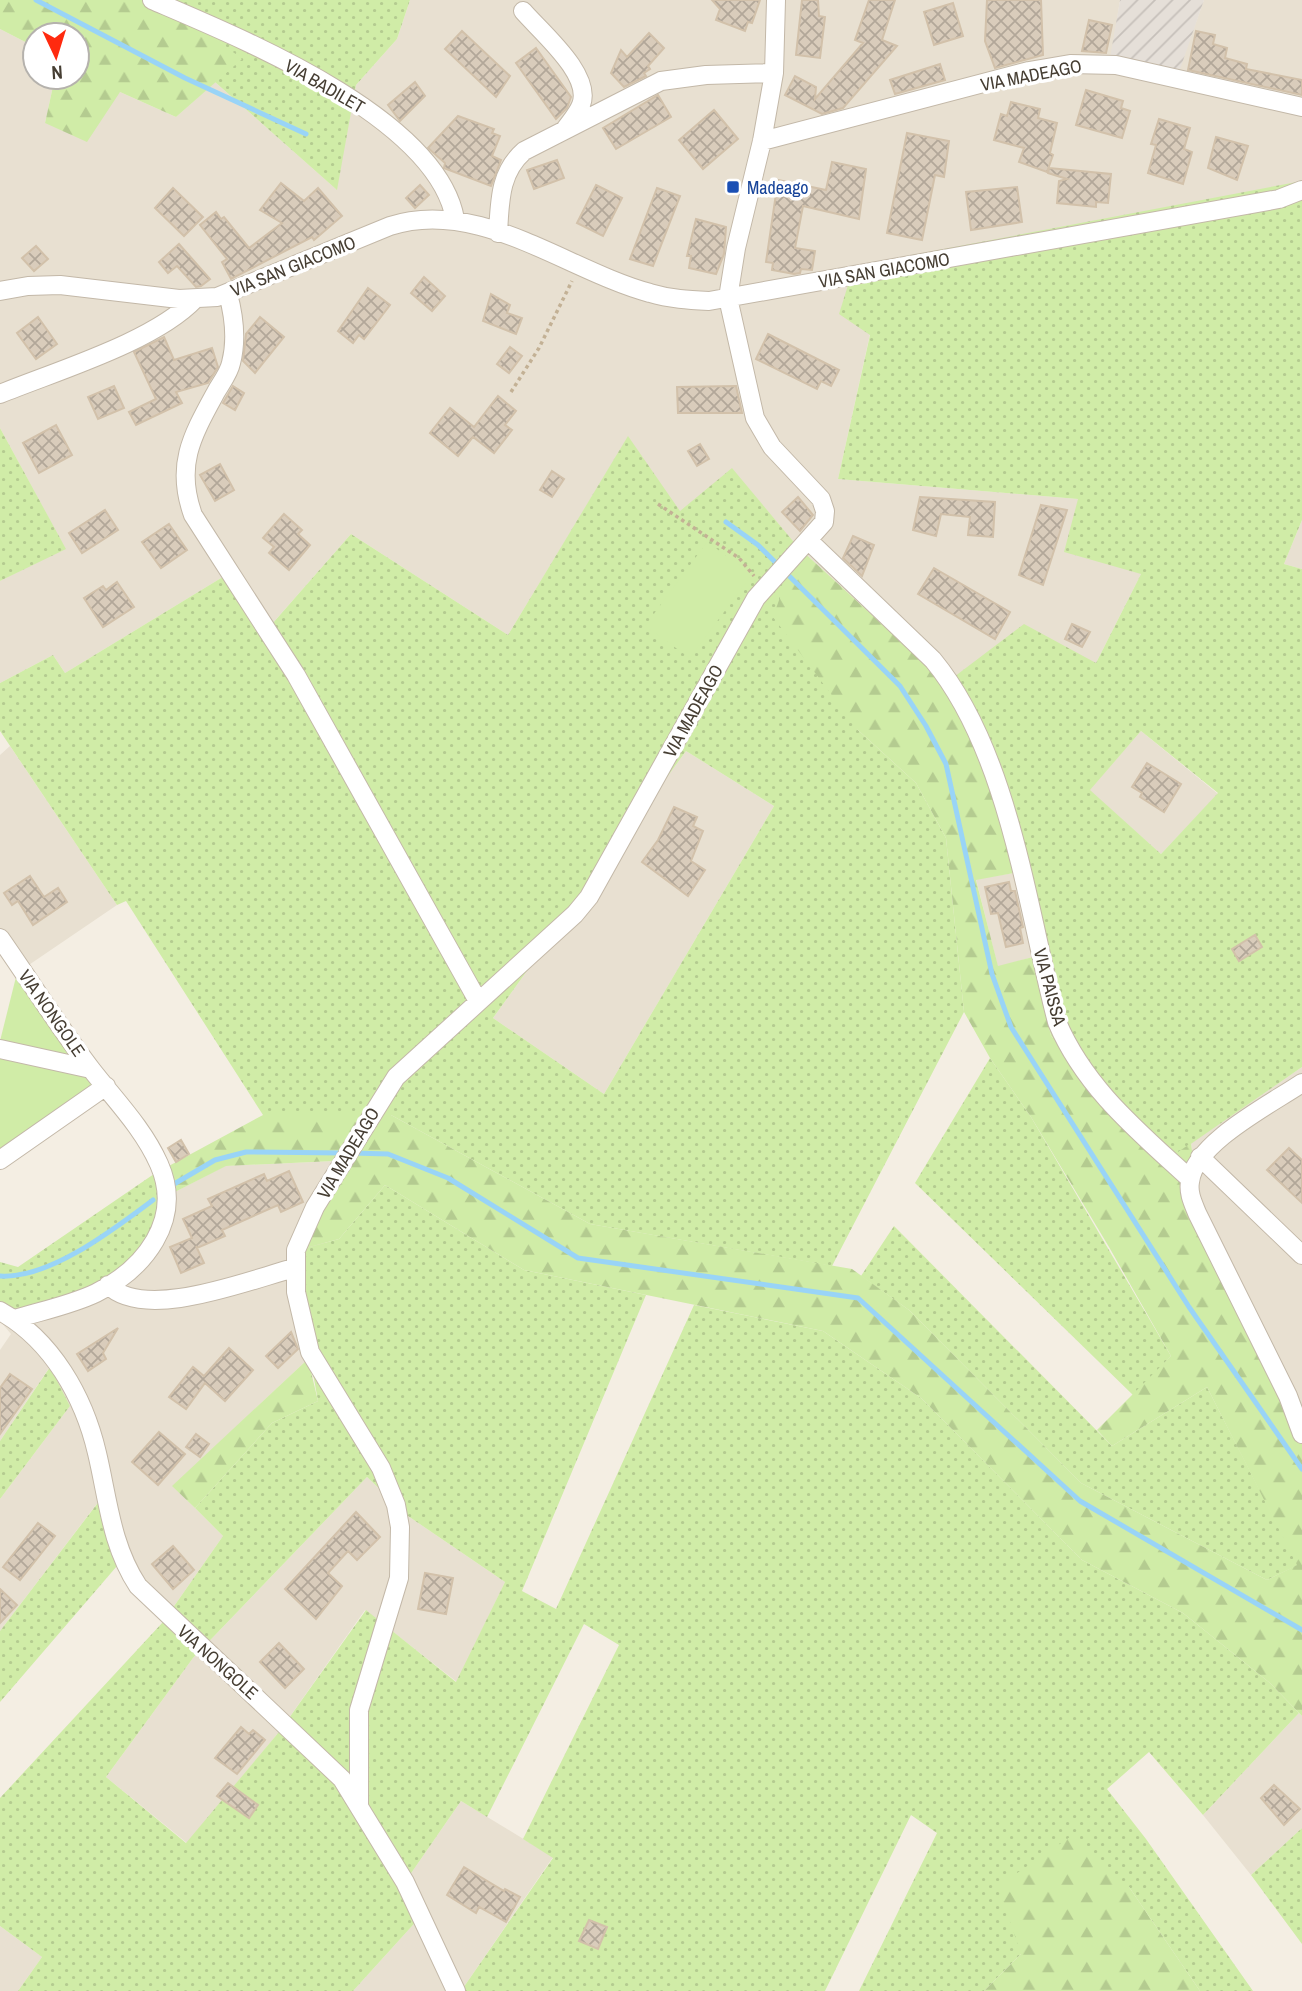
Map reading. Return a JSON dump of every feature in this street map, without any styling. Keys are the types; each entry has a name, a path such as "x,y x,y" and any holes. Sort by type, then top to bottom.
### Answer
{"street":[{"name":"VIA BADILET","path":"152,0 236,36 372,113 411,146 443,184 455,219"},
{"name":"VIA MADEAGO","path":"359,1804 359,1710 399,1578 400,1527 396,1505 381,1468 310,1352 300,1317 294,1268 304,1228 396,1077 575,914 589,897 756,598 824,522 824,504 762,433 749,402 728,298 736,248 762,141 774,73 776,0"},
{"path":"523,11 576,71 583,84 581,106 564,131"},
{"name":"VIA MADEAGO","path":"762,141 1029,71 1070,64 1115,65 1302,107"},
{"path":"498,233 500,198 507,170 524,151 661,81 706,75 774,73"},
{"name":"VIA SAN GIACOMO","path":"0,291 28,286 60,285 195,299 228,294 404,222 455,219 498,233 628,286 670,298 728,298 1279,199 1302,190"},
{"path":"228,294 235,319 231,365 190,441 184,475 190,505 296,675 478,1001"},
{"path":"0,394 133,340 185,310 195,299"},
{"name":"VIA PAISSA","path":"808,540 933,660 949,680 974,725 995,776 1051,999 1065,1042 1103,1098 1190,1179"},
{"name":"VIA NONGOLE","path":"0,938 91,1069 152,1150 166,1184 167,1203 164,1222 145,1256 108,1285 94,1294 7,1315"},
{"path":"0,1049 91,1069"},
{"path":"1302,1083 1217,1141 1200,1157 1190,1179 1189,1191 1197,1213 1288,1396 1302,1434"},
{"path":"0,1160 106,1086"},
{"path":"1200,1157 1302,1255"},
{"path":"108,1285 123,1296 159,1301 294,1268"},
{"name":"VIA NONGOLE","path":"7,1315 45,1348 80,1401 97,1452 117,1546 138,1586 324,1760 359,1804 422,1914 456,1991"}],"path":[{"path":"511,392 539,348 580,267"},
{"path":"659,504 739,558 755,577 756,598"}],"shaded area":[{"path":"410,0 1120,0 1111,58 1177,75 1204,0 1302,0 1302,181 1298,184 854,266 870,334 838,479 1078,499 1141,574 1096,663 946,683 798,547 732,469 680,512 628,437 508,635 351,534 264,633 226,575 65,673 53,655 0,683 0,581 65,548 0,428 0,29 21,40 21,91 52,91 45,123 120,92 176,117 215,82 336,189 356,85 397,39"},
{"path":"1120,0 1204,0 1178,75 1110,58"},
{"path":"1302,520 1302,569 1284,564"},
{"path":"1141,731 1218,794 1161,854 1089,790"},
{"path":"10,746 117,905 17,973 0,946 0,755"},
{"path":"686,751 774,806 604,1094 493,1018"},
{"path":"1014,873 1033,957 998,967 976,879"},
{"path":"1302,1067 1302,1410 1199,1204 1191,1143"},
{"path":"335,1161 308,1359 173,1486 223,1536 163,1622 117,1566 99,1501 0,1631 0,1499 70,1406 49,1368 0,1441 0,1350 11,1334 0,1321 83,1288 124,1267 171,1194 225,1166"},
{"path":"367,1477 408,1516 505,1582 457,1682 365,1610 279,1732 187,1843 106,1777 193,1658"},
{"path":"1299,1713 1302,1716 1302,1828 1251,1875 1203,1815"},
{"path":"461,1801 553,1857 461,1991 353,1991 422,1915 405,1882"},
{"path":"0,1926 42,1957 18,1991 0,1991"}],"green space":[{"path":"0,0 165,0 242,59 176,117 120,92 87,142 45,123 52,91 91,91 91,21 21,21 21,40 0,29"},
{"path":"165,0 410,0 397,39 356,85 337,190 215,82 241,59"},
{"path":"1302,181 1302,520 1284,564 1302,569 1302,1067 1169,1159 1051,1036 1014,873 946,683 1024,624 1096,663 1141,574 1064,552 1078,499 838,479 870,335 839,314 854,266","holes":["1141,731 1218,793 1161,854 1090,790"]},
{"path":"0,428 66,549 0,581"},
{"path":"628,436 680,511 732,468 798,547 858,730 916,783 946,838 964,1012 832,1266 590,1224 391,1115 263,1115 126,901 117,905 0,731 0,683 53,655 65,673 226,575 265,632 351,534 508,635","holes":["686,751 774,806 604,1094 493,1018"]},
{"path":"707,542 752,574 690,658 645,626"},
{"path":"798,547 946,683 989,783 1014,873 976,880 998,966 1033,957 1051,1036 1168,1159 1191,1143 1199,1204 1302,1410 1302,1716 1270,1683 1183,1613 1082,1560 921,1398 823,1331 524,1270 385,1185 339,1239 291,1252 334,1161 226,1166 171,1194 154,1174 263,1115 391,1115 590,1224 852,1269 909,1310 1081,1483 1267,1580 1297,1565 1207,1387 1112,1446 1097,1430 1171,1356 1031,1117 990,1058 964,1012 946,838 916,783 858,730 773,617"},
{"path":"17,973 101,1090 0,1158 0,1041"},
{"path":"990,1058 1031,1117 1171,1356 1134,1396 915,1183"},
{"path":"154,1174 171,1194 151,1233 132,1260 98,1283 0,1321 0,1262 18,1267"},
{"path":"385,1185 524,1270 646,1295 522,1591 556,1609 694,1305 823,1331 921,1398 1082,1560 1183,1613 1270,1683 1299,1713 1203,1815 1149,1752 1107,1789 1146,1839 1253,1991 1200,1991 1129,1887 1021,1954 984,1991 859,1991 937,1833 911,1815 825,1991 461,1991 553,1858 523,1839 619,1645 584,1624 487,1817 461,1801 405,1882 422,1915 353,1991 18,1991 42,1957 0,1926 0,1798 163,1622 223,1536 195,1508 272,1423 318,1401 291,1252 339,1239","holes":["367,1477 408,1516 505,1582 456,1682 366,1610 279,1732 186,1843 106,1777 193,1658"]},
{"path":"894,1226 1112,1446 1207,1387 1298,1565 1267,1580 1081,1483 909,1310 861,1276"},
{"path":"308,1359 318,1401 272,1423 195,1508 172,1486"},
{"path":"50,1367 70,1406 0,1499 0,1441"},
{"path":"100,1500 117,1566 0,1702 0,1631"},
{"path":"1302,1828 1302,1944 1251,1875"},
{"path":"1070,1837 1129,1887 1200,1991 984,1991 1021,1954 998,1886"}],"building":[{"path":"712,0 760,0 752,23 748,22 745,31 716,20 720,9"},
{"path":"802,0 818,0 819,16 825,17 820,58 796,55"},
{"path":"869,0 895,0 882,40 897,46 843,108 822,114 785,95 795,76 816,87 815,99 863,43 855,40"},
{"path":"987,0 1041,0 1043,55 995,68 985,41"},
{"path":"953,3 963,36 934,45 924,12"},
{"path":"1089,20 1112,25 1106,53 1082,51"},
{"path":"462,31 510,76 496,97 445,49"},
{"path":"1196,31 1215,35 1213,44 1227,48 1225,58 1247,64 1246,69 1302,80 1302,95 1188,70"},
{"path":"649,33 664,48 648,66 650,69 644,73 646,76 624,87 611,73 621,50 627,57"},
{"path":"536,48 571,97 567,108 556,119 516,63"},
{"path":"940,64 945,80 895,94 890,80"},
{"path":"415,82 425,96 400,121 388,105"},
{"path":"1086,90 1123,101 1121,108 1130,111 1122,138 1076,125"},
{"path":"658,95 671,117 616,149 603,128"},
{"path":"1011,102 1040,109 1038,118 1057,123 1050,153 1053,155 1047,172 1019,162 1024,148 994,140 1001,114 1007,116"},
{"path":"714,110 738,139 703,169 679,140"},
{"path":"458,116 494,129 492,133 500,136 492,156 501,160 491,186 444,168 445,163 428,148"},
{"path":"1159,119 1190,128 1184,149 1192,152 1183,184 1148,173 1156,145 1151,144"},
{"path":"907,133 949,141 944,177 935,175 922,240 887,233"},
{"path":"1216,137 1248,146 1237,180 1208,168"},
{"path":"557,160 564,178 534,189 527,170"},
{"path":"832,162 866,169 859,219 803,206 795,248 815,251 812,270 801,269 800,273 794,274 772,270 773,263 766,262 778,180 826,190"},
{"path":"1049,168 1111,174 1108,203 1096,202 1096,207 1057,203 1059,181 1067,179 1048,173"},
{"path":"281,183 304,201 318,188 342,216 314,240 312,237 231,279 222,262 227,259 200,225 216,212 221,219 224,217 249,248 282,223 260,210"},
{"path":"420,185 429,195 415,208 406,198"},
{"path":"596,185 622,198 603,236 577,223"},
{"path":"1017,187 1022,222 971,230 966,192"},
{"path":"173,188 203,217 184,236 155,208"},
{"path":"657,188 680,196 653,266 630,259"},
{"path":"696,219 726,227 724,254 716,274 689,268 691,256 687,256"},
{"path":"179,244 210,279 201,286 196,287 177,266 168,273 159,262"},
{"path":"36,246 48,259 34,271 22,258"},
{"path":"424,277 445,296 432,311 411,293"},
{"path":"368,288 390,305 364,339 359,335 353,343 338,331"},
{"path":"491,294 510,305 507,313 522,318 516,334 483,321"},
{"path":"38,317 57,344 36,359 17,333"},
{"path":"260,317 284,337 255,373 243,361 246,334"},
{"path":"768,334 839,370 831,386 821,381 817,389 756,359"},
{"path":"164,337 174,360 212,348 218,367 208,383 176,392 182,403 136,425 129,412 156,399 134,352"},
{"path":"510,347 522,356 509,373 497,364"},
{"path":"114,386 124,408 98,419 88,397"},
{"path":"233,386 244,393 235,410 223,403"},
{"path":"736,386 742,413 678,413 677,387"},
{"path":"498,396 516,411 505,425 512,430 494,453 473,437 458,456 430,433 450,408 474,427"},
{"path":"56,425 72,455 39,473 23,443"},
{"path":"700,444 709,459 697,466 688,451"},
{"path":"220,464 234,490 215,501 200,475"},
{"path":"552,471 564,479 552,497 540,490"},
{"path":"798,497 813,515 800,531 782,512"},
{"path":"920,497 995,502 993,537 968,535 970,517 941,514 936,536 913,530"},
{"path":"1041,505 1067,510 1043,585 1019,575"},
{"path":"105,510 118,530 82,553 69,533"},
{"path":"284,514 302,530 298,534 310,545 289,570 269,553 274,547 263,538"},
{"path":"169,524 187,550 161,568 142,542"},
{"path":"853,536 874,545 862,576 843,558"},
{"path":"934,568 1010,612 995,639 918,594"},
{"path":"117,582 134,607 103,627 84,598 103,586 106,590"},
{"path":"1072,624 1090,632 1082,647 1065,639"},
{"path":"1147,763 1181,784 1164,812 1140,797 1142,793 1132,787"},
{"path":"674,807 697,817 693,826 703,831 691,861 705,870 688,896 642,862 658,840"},
{"path":"30,876 44,897 58,888 67,902 33,925 18,901 12,905 4,893"},
{"path":"1009,882 1011,891 1015,891 1023,927 1020,928 1023,943 1006,947 998,913 991,914 985,887"},
{"path":"1255,935 1262,947 1239,961 1232,949"},
{"path":"181,1140 189,1154 176,1162 168,1148"},
{"path":"1289,1148 1302,1160 1302,1203 1267,1170"},
{"path":"289,1171 303,1202 281,1212 278,1205 222,1230 225,1236 197,1248 196,1246 204,1263 181,1273 170,1247 192,1238 183,1219 212,1206 208,1199 264,1174 267,1181"},
{"path":"118,1328 103,1353 106,1359 88,1371 77,1354"},
{"path":"291,1332 298,1349 278,1368 266,1356"},
{"path":"229,1348 253,1370 225,1401 205,1383 186,1409 169,1397 193,1367 204,1376"},
{"path":"10,1374 32,1389 0,1434 0,1388"},
{"path":"159,1432 185,1454 158,1485 132,1462"},
{"path":"196,1434 209,1444 200,1457 186,1447"},
{"path":"356,1512 380,1537 357,1560 348,1551 328,1573 342,1586 316,1619 285,1589"},
{"path":"38,1523 55,1536 20,1580 3,1567"},
{"path":"173,1546 194,1570 173,1589 152,1564"},
{"path":"425,1573 453,1578 446,1614 418,1609"},
{"path":"0,1589 17,1605 0,1623"},
{"path":"279,1643 304,1669 285,1688 260,1662"},
{"path":"241,1727 249,1734 253,1730 265,1740 237,1774 215,1758"},
{"path":"228,1783 258,1805 249,1818 217,1796"},
{"path":"1274,1785 1300,1809 1284,1825 1261,1798"},
{"path":"464,1867 504,1891 505,1889 520,1897 506,1922 479,1907 476,1913 447,1895"},
{"path":"589,1920 607,1927 598,1949 579,1941"}],"waterway":[{"path":"36,0 185,78 306,134"},
{"path":"726,522 758,545 900,686 926,726 946,764 992,974 1011,1027 1189,1307 1302,1469"},
{"path":"169,1187 215,1160 246,1152 343,1153"},
{"path":"353,1153 388,1154 448,1178 578,1258 858,1298 1080,1501 1302,1630"},
{"path":"0,1276 19,1275 60,1261 101,1238 153,1200"}],"place":[{"name":"Madeago","path":"733,187"}]}
